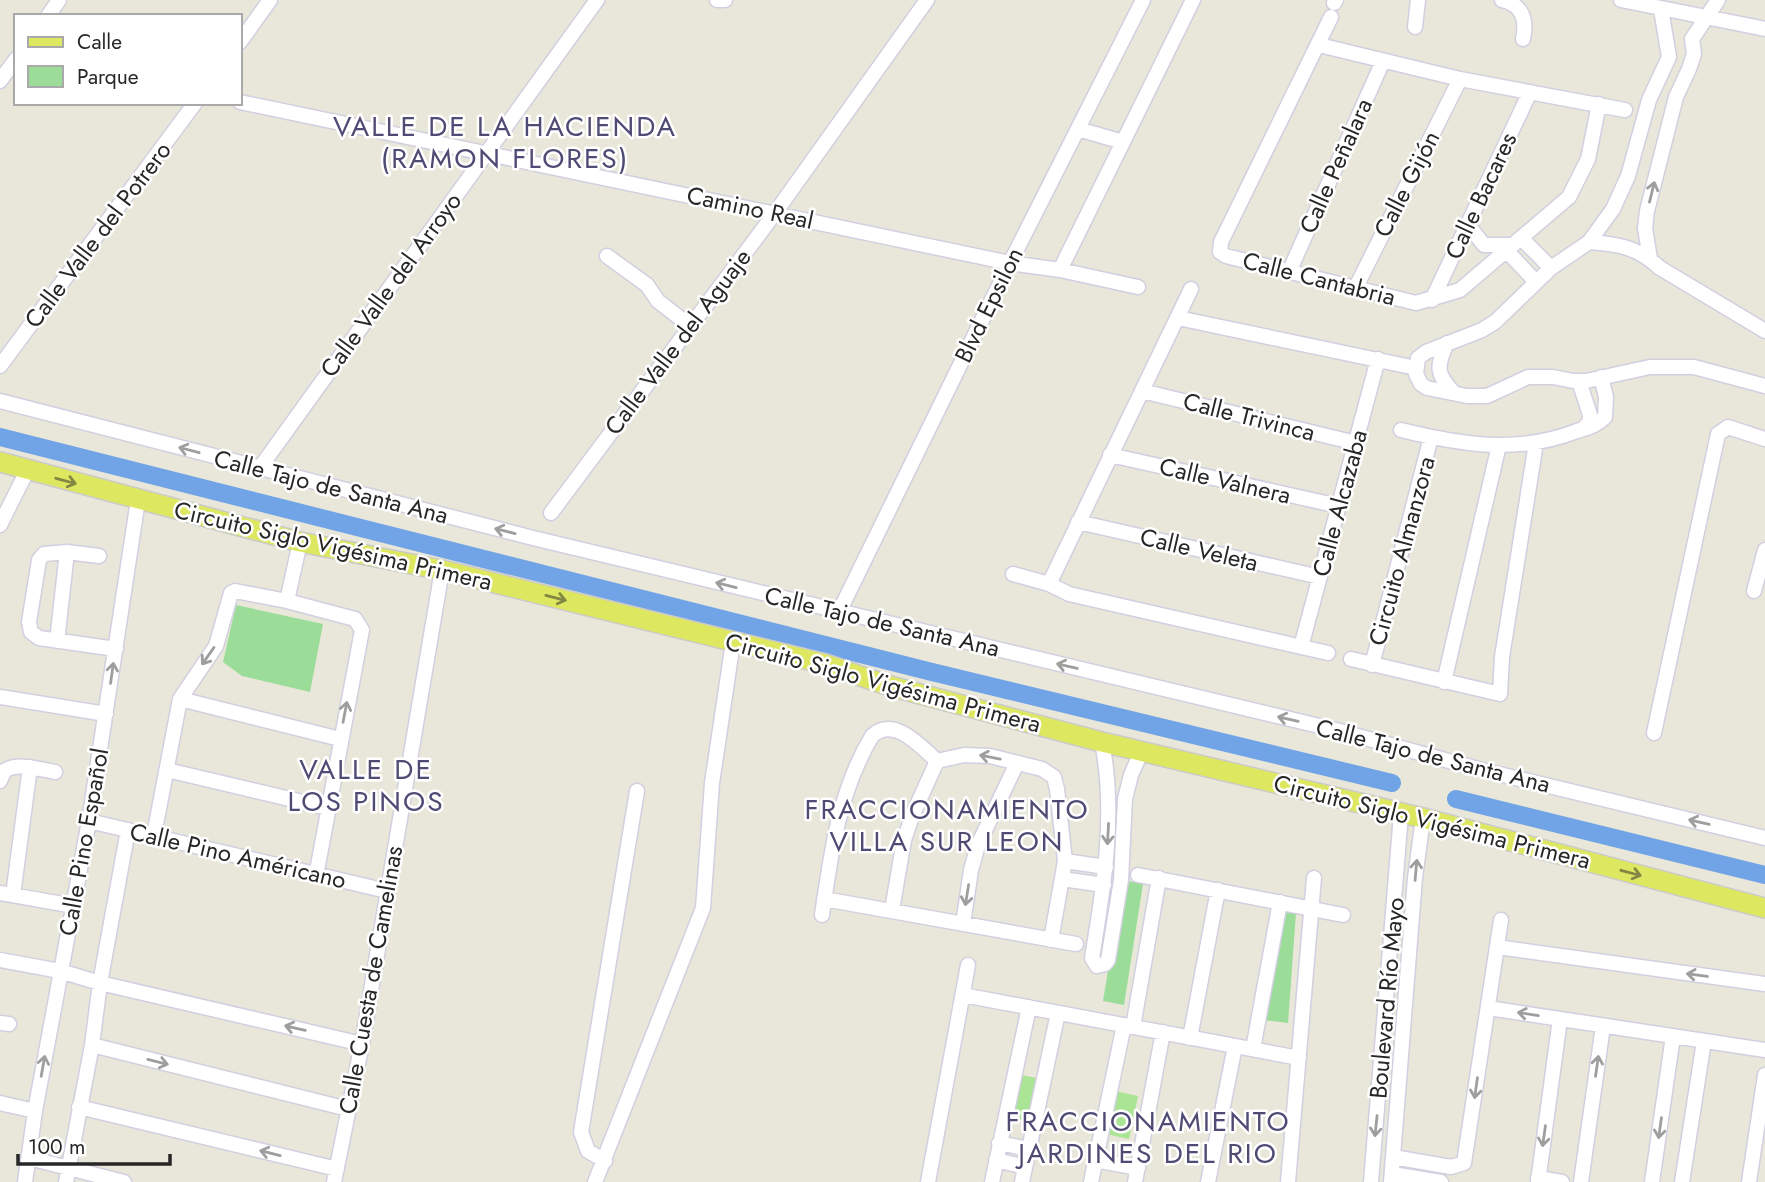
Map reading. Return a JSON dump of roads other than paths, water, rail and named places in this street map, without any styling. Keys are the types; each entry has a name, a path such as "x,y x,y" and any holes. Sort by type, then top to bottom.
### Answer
{"main road":[{"name":"Circuito Siglo Vigésima Primera","path":"0,462 300,542 442,570 825,664 890,686 1102,742 1423,818 1765,908"}],"street":[{"path":"242,39 270,0"},
{"name":"Calle Valle del Arroyo","path":"259,469 597,0"},
{"path":"717,0 725,0"},
{"name":"Calle Valle del Aguaje","path":"551,513 775,213 928,0"},
{"name":"Blvd Epsilon","path":"839,612 1010,262 1143,0"},
{"path":"1415,27 1418,0"},
{"path":"1502,0 1510,2 1521,11 1526,24 1523,39"},
{"path":"1621,0 1765,29"},
{"path":"1650,259 1645,228 1647,211 1676,97 1694,54 1692,39 1718,0"},
{"name":"Blvd Epsilon","path":"1060,270 1191,3"},
{"name":"Calle Cantabria","path":"1334,7 1319,45 1219,248 1226,256 1416,303 1460,290 1575,189 1588,159 1599,104"},
{"path":"1661,9 1669,57 1649,100 1628,176 1613,209 1588,242 1551,268 1495,322 1482,330 1426,352 1418,358 1416,368 1421,384 1427,388 1467,396 1487,396 1528,377 1579,381 1650,367 1679,366 1712,371 1765,386"},
{"path":"1666,39 1692,39"},
{"path":"1319,45 1460,79 1625,110"},
{"name":"Calle Peñalara","path":"1289,272 1383,61"},
{"path":"0,81 14,63"},
{"name":"Calle Gijón","path":"1355,289 1460,79"},
{"name":"Calle Bacares","path":"1432,300 1530,92"},
{"name":"Camino Real","path":"242,102 1138,287"},
{"name":"Calle Valle del Potrero","path":"0,366 194,105"},
{"path":"1078,129 1123,142"},
{"path":"1468,225 1484,245 1490,247 1513,244 1551,268"},
{"path":"1588,242 1620,244 1650,259 1765,331"},
{"path":"1513,244 1536,282"},
{"path":"607,256 647,285 658,301 691,326"},
{"path":"1049,584 1191,289"},
{"path":"1178,318 1416,368"},
{"path":"1447,343 1439,370 1442,380 1454,393"},
{"name":"Calle Alcazaba","path":"1301,647 1378,359"},
{"name":"Circuito Almanzora","path":"1401,430 1431,437 1499,445 1550,441 1595,426 1605,417 1606,397 1601,377"},
{"path":"1579,381 1590,415 1590,421 1583,429"},
{"name":"Calle Trivinca","path":"1142,391 1356,443"},
{"name":"Calle Tajo de Santa Ana","path":"0,401 259,469 839,612 1336,730 1478,769 1765,838"},
{"path":"1654,733 1718,435 1728,427 1765,439"},
{"name":"Circuito Almanzora","path":"1373,665 1431,437"},
{"name":"Circuito Almanzora","path":"1350,659 1500,694 1502,657 1536,443"},
{"path":"1444,682 1499,445"},
{"name":"Calle Valnera","path":"1110,455 1339,506"},
{"path":"0,525 27,471"},
{"name":"Calle Pino Español","path":"25,1182 35,1111 89,821 138,500"},
{"name":"Calle Veleta","path":"1077,522 1320,577"},
{"path":"287,601 300,542"},
{"path":"1754,591 1765,550"},
{"path":"99,556 68,552 44,554 39,560 29,622 31,632 39,638 116,649"},
{"path":"57,640 68,552"},
{"name":"Calle Cuesta de Camelinas","path":"335,1175 362,1044 442,570"},
{"path":"1013,574 1049,584 1069,594 1328,653"},
{"path":"154,835 180,699 216,646 231,593 235,591 287,601 355,620 362,630 316,876"},
{"path":"595,1182 703,908 712,783 733,642"},
{"path":"0,697 106,714"},
{"path":"180,699 340,739"},
{"path":"822,915 844,796 866,745 876,732 888,729 902,732 937,761 977,755 1042,769 1054,778 1065,861 1051,940"},
{"path":"1102,742 1109,799 1106,867 1092,958 1093,963 1101,967 1108,960 1121,880 1125,799 1131,775 1142,750"},
{"path":"892,911 904,840 937,761"},
{"path":"963,924 971,870 978,845 1017,763"},
{"path":"30,767 6,894 74,906"},
{"path":"0,781 7,769 30,767 55,772"},
{"path":"167,770 328,808"},
{"path":"605,1161 588,1151 581,1132 637,791"},
{"path":"1109,799 1125,799"},
{"name":"Boulevard Río Mayo","path":"1371,1182 1401,814"},
{"name":"Boulevard Río Mayo","path":"1391,1178 1415,878 1423,818"},
{"name":"Calle Pino Américano","path":"89,821 387,891"},
{"path":"67,1175 128,830"},
{"path":"1065,861 1106,867"},
{"path":"1138,875 1343,915"},
{"path":"1096,1181 1095,1160 1128,1026 1159,878"},
{"path":"1288,1182 1314,878"},
{"path":"1062,879 1104,885"},
{"path":"1191,1038 1218,890"},
{"path":"824,899 1076,944"},
{"path":"1253,1049 1280,902"},
{"path":"1393,1157 1451,1167 1464,1163 1501,920"},
{"path":"1497,947 1765,984"},
{"path":"0,960 60,971 100,983 362,1044"},
{"path":"928,1182 968,965"},
{"path":"963,995 1299,1058"},
{"path":"992,1182 1028,1007"},
{"path":"1488,1008 1765,1050"},
{"path":"1022,1182 1058,1013"},
{"path":"1560,1019 1538,1180 1562,1182"},
{"path":"1581,1182 1603,1026"},
{"path":"1095,1160 1137,1175 1163,1032"},
{"path":"1652,1182 1673,1036"},
{"path":"1682,1182 1704,1041"},
{"path":"92,1045 348,1109"},
{"path":"1208,1182 1235,1046"},
{"path":"1748,1182 1765,1075"},
{"path":"0,1103 35,1111"},
{"path":"79,1107 335,1175"},
{"path":"999,1143 1028,1149"},
{"path":"29,1158 67,1175 124,1182"},
{"path":"996,1160 1025,1167"},
{"path":"1391,1178 1441,1182"}],"waterway":[{"path":"0,437 932,672 1392,783"},
{"path":"1456,799 1765,875"}],"district":[{"name":"VALLE DE LA HACIENDA (RAMON FLORES)","path":"505,142"},
{"name":"VALLE DE LOS PINOS","path":"366,785"},
{"name":"FRACCIONAMIENTO VILLA SUR LEON","path":"947,825"},
{"name":"FRACCIONAMIENTO JARDINES DEL RIO","path":"1148,1137"}]}
